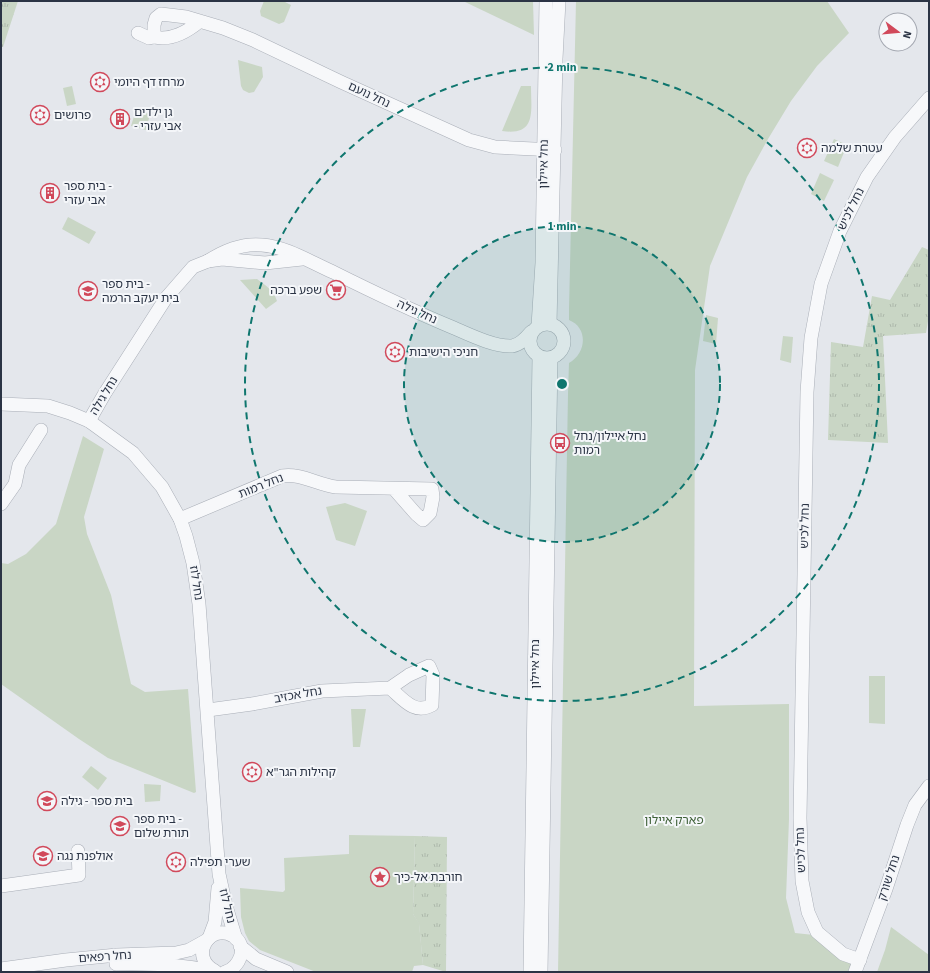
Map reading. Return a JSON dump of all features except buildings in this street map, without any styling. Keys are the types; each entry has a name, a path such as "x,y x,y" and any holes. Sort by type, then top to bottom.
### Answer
{"street":[{"name":"נחל איילון","path":"546,1 549,150"},
{"name":"נחל איילון","path":"540,327 549,150 559,1"},
{"name":"נחל נועם","path":"154,37 154,25 156,18 161,14 180,16 200,21 253,40 410,114 470,140 495,147 549,150"},
{"path":"138,33 149,38 154,37 160,39 180,36 200,21"},
{"name":"נחל לכיש","path":"857,966 817,932 808,912 802,881 800,818 807,385 811,338 821,284 840,230 867,177 895,137 929,98"},
{"name":"נחל גילה","path":"89,421 105,393 166,298 192,267 208,261 222,252 233,248 261,245 279,248 405,307 478,339 496,344 512,346 520,343 540,327"},
{"name":"נחל גילה","path":"208,261 222,259 265,262 304,259"},
{"path":"540,327 560,329 564,338 562,349 559,353 545,357 532,351 529,342 540,327"},
{"name":"נחל איילון","path":"530,972 545,357"},
{"name":"נחל איילון","path":"541,972 545,357"},
{"name":"נחל לוז","path":"1,404 30,404 48,406 89,421 133,453 162,487 180,519 186,536 199,604 219,874 226,906 238,942"},
{"path":"1,504 14,484 18,466 41,430"},
{"name":"נחל רמות","path":"180,519 282,476 292,474 326,486 394,489"},
{"name":"נחל אכזיב","path":"208,710 252,704 322,690 390,688"},
{"name":"נחל שורק","path":"857,966 915,805 929,786"},
{"path":"1,886 79,875 78,851"},
{"name":"נחל לוז","path":"208,939 215,922 219,874"},
{"path":"238,942 240,959 237,965 222,972 209,967 202,957 202,950 208,939 216,934 232,935 256,959 287,972"},
{"name":"נחל רפאים","path":"1,969 117,955 176,953 189,950 208,939"},
{"name":"נחל רפאים","path":"43,972 117,964 190,966 222,972"}],"green space":[{"path":"1,1 18,1 3,47 1,47"},
{"path":"264,1 283,1 291,5 284,22 279,24 261,16 260,11"},
{"path":"463,1 533,1 534,35"},
{"name":"פארק איילון","path":"576,1 827,1 849,33 817,66 791,101 768,139 747,177 710,266 695,370 694,706 789,704 789,819 786,898 795,933 814,935 852,962 848,972 558,972 569,363 579,354 583,341 580,329 569,320"},
{"path":"238,60 262,67 263,77 254,92 249,93 243,90 241,86"},
{"path":"72,86 76,104 67,106 63,88"},
{"path":"521,86 531,86 530,120 527,126 521,130 513,132 502,131"},
{"path":"136,110 150,114 146,130 131,126"},
{"path":"834,139 847,145 838,167 824,161"},
{"path":"820,173 834,180 824,201 811,194"},
{"path":"68,217 96,232 89,244 62,229"},
{"path":"922,247 929,250 929,315 926,333 883,336 888,443 828,440 831,342 863,347 872,296 890,300"},
{"path":"257,279 276,297 277,301 266,309 240,280"},
{"path":"706,315 718,318 716,344 703,341"},
{"path":"783,336 793,337 791,363 780,360"},
{"path":"83,436 104,449 84,517 87,534 111,595 131,684 145,692 188,689 196,792 194,793 108,758 1,684 1,563 8,564 26,554 56,524"},
{"path":"345,503 367,511 355,546 336,540 326,507"},
{"path":"869,676 885,676 885,724 869,723"},
{"path":"351,709 366,709 360,747 353,747"},
{"path":"91,766 107,778 98,790 82,777"},
{"path":"144,784 161,785 160,801 145,802"},
{"path":"349,835 415,836 413,914 419,923 423,965 414,966 412,972 316,972 260,950 249,941 245,933 241,917 240,888 283,892 285,890 284,858 349,854"},
{"path":"415,836 447,837 446,972 423,965 419,924 413,914"},
{"path":"891,927 929,955 929,972 877,972"}],"place":[{"name":"מרחז דף היומי","path":"100,82"},
{"name":"פרושים","path":"40,115"},
{"name":"גן ילדים - אבי עזרי","path":"120,119"},
{"name":"עטרת שלמה","path":"807,148"},
{"name":"בית ספר - אבי עזרי","path":"50,193"},
{"name":"שפע ברכה","path":"336,290"},
{"name":"בית ספר - בית יעקב הרמה","path":"88,291"},
{"name":"חניכי הישיבות","path":"395,352"},
{"name":"נחל איילון/נחל רמות","path":"560,443"},
{"name":"קהילות הגר\"א","path":"252,772"},
{"name":"בית ספר - גילה","path":"47,801"},
{"name":"בית ספר - תורת שלום","path":"120,826"},
{"name":"אולפנת נגה","path":"43,856"},
{"name":"שערי תפילה","path":"176,862"},
{"name":"חורבת אל-כיך","path":"380,877"}]}
